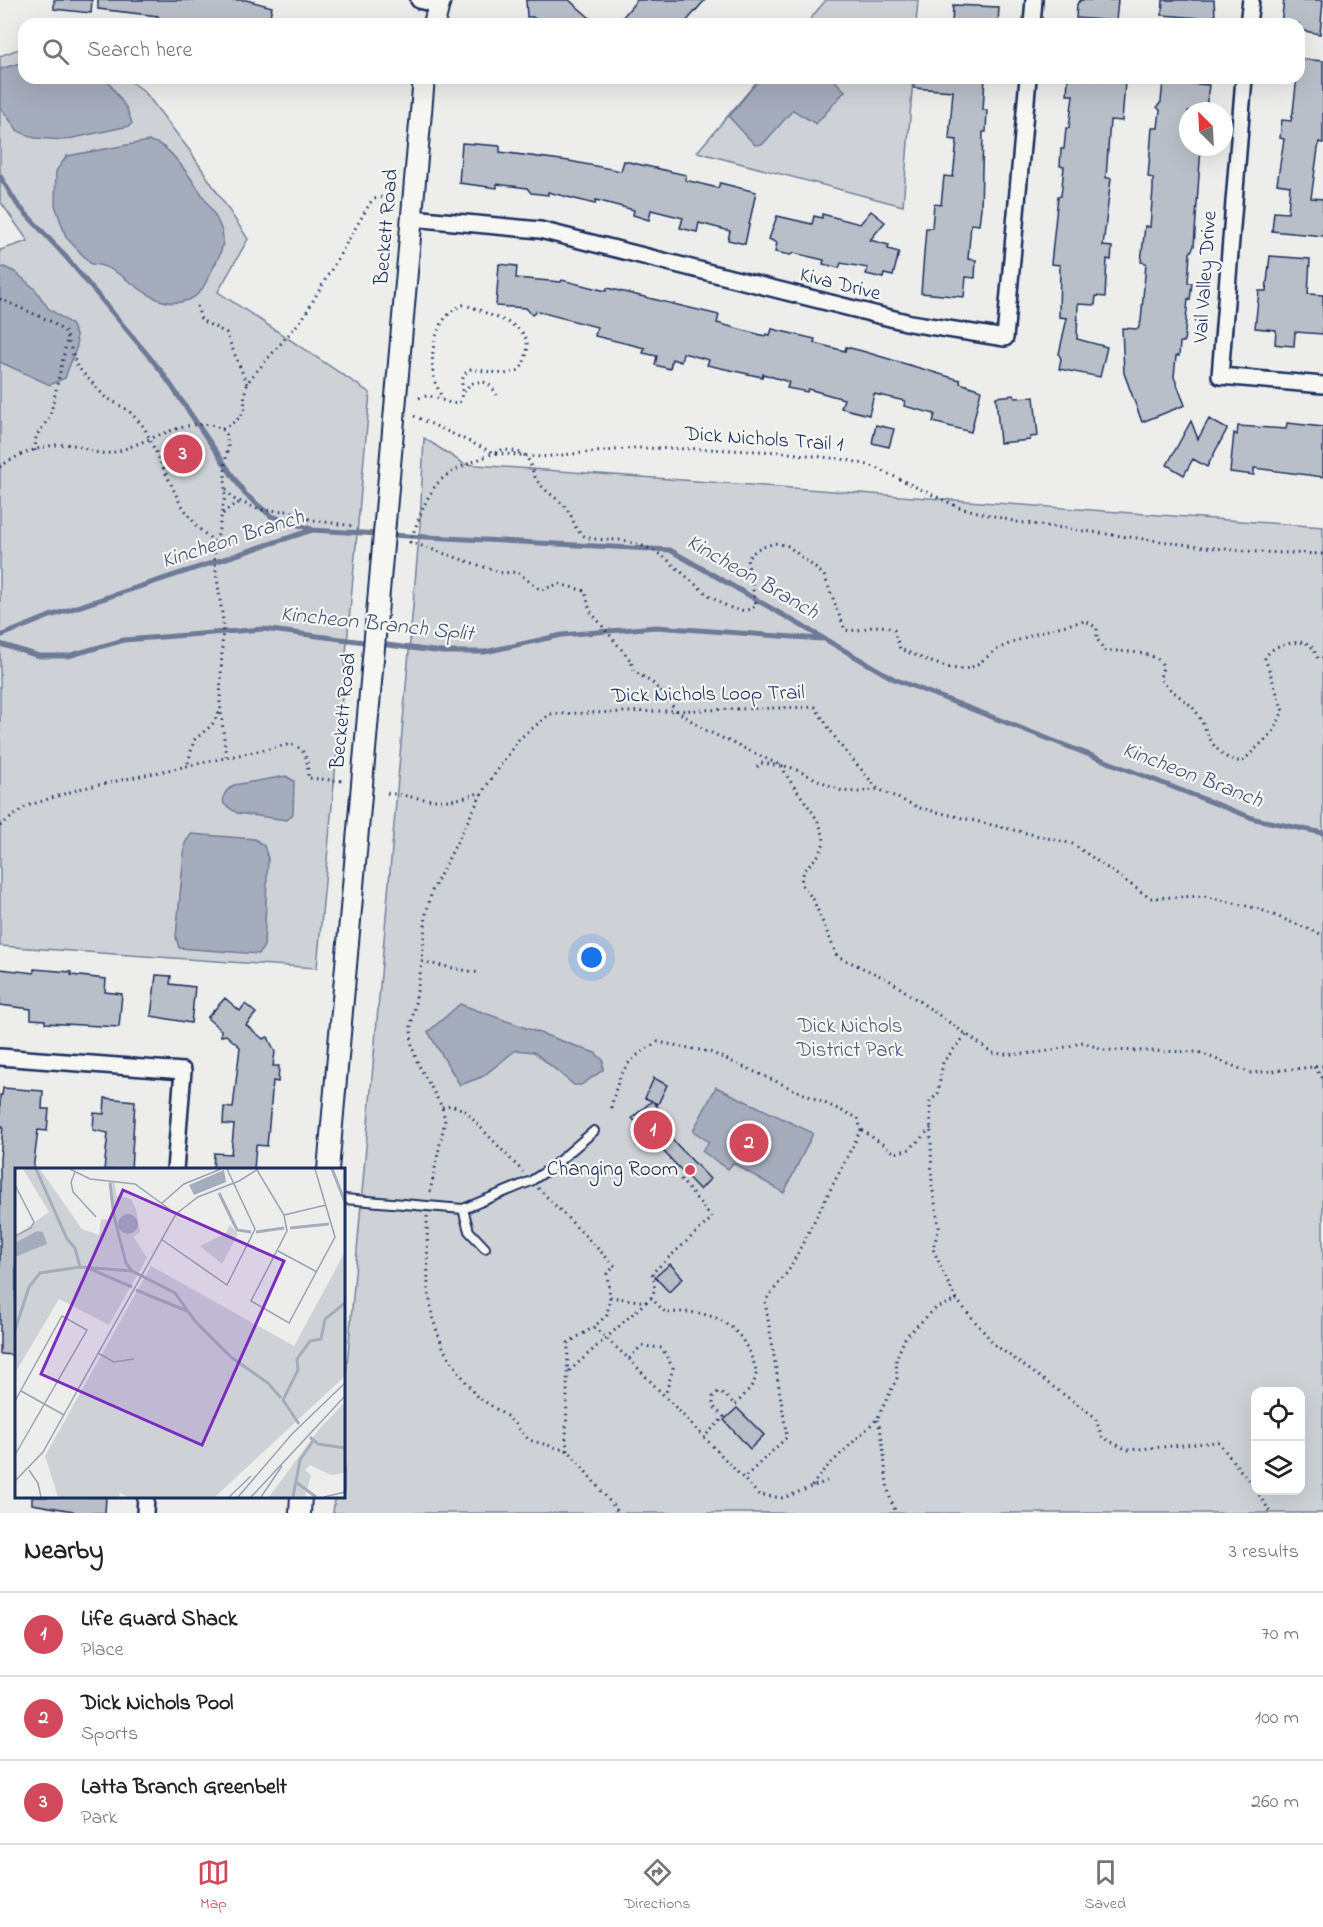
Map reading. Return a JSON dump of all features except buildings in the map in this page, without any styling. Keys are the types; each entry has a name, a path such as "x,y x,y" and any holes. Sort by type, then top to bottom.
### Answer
{"street":[{"path":"1032,18 1034,0"},
{"path":"1249,18 1251,0"},
{"name":"Beckett Road","path":"328,1168 423,84"},
{"name":"Kiva Drive","path":"412,218 540,230 910,323 1005,338 1027,84"},
{"name":"Vail Valley Drive","path":"1244,84 1220,376 1323,385"},
{"path":"0,1057 183,1071 175,1168"},
{"path":"145,1513 146,1498"},
{"path":"300,1513 301,1498"}],"lane":[{"path":"345,1199 428,1204 463,1209 531,1180 551,1168 594,1131"},
{"path":"463,1209 469,1232 485,1248"}],"path":[{"path":"222,429 239,420 244,413 244,389 247,384 303,318 370,203 374,198 395,194"},
{"path":"0,299 50,321 65,332 77,366 105,397 128,410 151,438 158,460 179,501 197,527 216,543"},
{"path":"441,399 434,381 432,361 435,339 448,314 463,305 510,321 524,334 527,347 520,370 514,373 493,374 471,369 466,372 462,381 463,394"},
{"path":"197,306 201,320 226,333 247,384"},
{"path":"35,451 36,436 50,417 68,338"},
{"path":"419,398 429,395 450,404 459,404 470,384 482,381 488,383 497,395"},
{"name":"Dick Nichols Trail 1","path":"414,416 494,453 525,456 636,448 781,452 872,466 958,507 1017,522 1204,547 1257,552 1323,554"},
{"path":"0,467 10,459 35,451 67,445 106,453 207,423 226,432 228,447 223,516 214,555 223,621 220,709 226,756"},
{"path":"494,453 446,474 433,486 410,542 502,573 517,572 541,590 559,584 585,591 590,612 631,661 634,671 654,684 676,710 703,729 782,766 786,779 824,831 824,844 819,855 802,871 801,884 813,899 837,956 889,980 993,1053 1010,1055 1058,1050 1083,1042 1102,1050 1198,1052 1251,1073 1323,1066"},
{"path":"525,456 538,483 570,513 577,531 585,538 627,541 664,557 693,584 711,594 724,606 739,610 753,608 756,605 747,559 757,549 775,543 788,546 824,575 845,630 859,632 871,625 883,624 894,630 900,649 947,666 962,669 972,667 999,648 1047,630 1086,621 1097,628 1097,639 1105,651 1125,651 1155,657 1161,662 1163,667 1160,678 1163,684 1177,692 1196,711 1216,748 1228,759 1242,762 1273,732 1283,711 1265,657 1268,653 1281,644 1305,642 1313,648 1318,659 1323,658"},
{"path":"225,488 241,503 260,510 290,511 312,520 353,526"},
{"path":"223,516 230,507 241,503"},
{"name":"Dick Nichols Loop Trail","path":"430,1192 443,1133 442,1107 418,1065 412,1047 411,1027 422,962 426,914 432,891 483,791 519,739 550,714 815,707 840,745 879,789 920,808 1072,844 1150,898 1204,896 1259,909 1323,935"},
{"path":"187,764 194,740 212,724 220,709"},
{"path":"0,826 27,806 111,781 226,756 292,745 306,756 308,778 344,781"},
{"path":"757,767 761,763 790,767 842,791 860,792 879,789"},
{"path":"387,793 442,802 461,799 483,791"},
{"path":"422,962 478,973"},
{"path":"966,1035 944,1062 939,1093 930,1102 932,1185 939,1227 933,1249 957,1299 995,1345 1095,1417 1102,1437 1127,1450 1218,1442 1251,1484"},
{"path":"611,1108 617,1081 632,1057 658,1042 710,1052 858,1118 861,1130 789,1270 765,1301 787,1437 743,1479"},
{"path":"1314,1067 1323,1078"},
{"path":"442,1107 451,1105 464,1110 615,1266 607,1274 610,1298 607,1315 594,1327 568,1343 566,1441 569,1451 619,1513"},
{"path":"861,1130 895,1153 910,1149 931,1128"},
{"path":"567,1373 651,1298 655,1288 652,1273 712,1218 678,1176"},
{"path":"427,1215 428,1288 433,1320 444,1350 475,1395 508,1417 530,1440 569,1451"},
{"path":"610,1298 646,1302"},
{"path":"651,1298 666,1312 686,1311 712,1315 731,1326 746,1344 756,1368 755,1380 735,1405 718,1392 713,1397 712,1406 724,1417 704,1437"},
{"path":"811,1486 822,1472 877,1419 897,1378 896,1359 906,1336 937,1307 957,1299"},
{"path":"594,1327 629,1359 759,1495 783,1498 826,1481"},
{"path":"629,1359 641,1346 662,1348 673,1368 665,1396"},
{"path":"877,1419 883,1434 887,1475 897,1513"},
{"path":"1259,1495 1270,1513"}],"green space":[{"path":"826,0 918,0 916,18 811,18"},
{"path":"18,49 18,84 134,84 144,91 190,151 248,239 218,292 370,393 317,968 0,946 0,250 28,241 0,201 0,56"},
{"path":"755,84 913,84 903,206 697,152"},
{"name":"Dick Nichols District Park","path":"424,438 464,464 1323,527 1323,1513 333,1513 335,1498 345,1498 345,1388 420,525"}],"water":[{"path":"18,64 18,84 110,84 127,109 132,123 129,126 64,140 35,138 18,131 0,107 0,69"},
{"path":"755,84 838,84 845,91 816,124 793,110 763,144 755,145 729,117"},
{"path":"149,141 159,144 178,161 221,228 223,242 221,252 200,292 190,300 172,303 159,300 114,271 91,264 66,237 55,205 56,171 67,156"},
{"path":"4,267 15,272 35,289 48,308 71,324 76,335 77,346 65,378 50,385 0,362 0,268"},
{"path":"286,776 294,781 293,814 287,820 237,813 224,804 225,793 234,785"},
{"path":"191,834 255,839 264,846 268,858 264,946 259,954 179,948 176,937 185,843"},
{"path":"460,1004 595,1053 603,1060 603,1070 581,1085 574,1085 534,1052 516,1050 482,1077 460,1085 428,1032"},
{"path":"716,1087 813,1133 784,1193 733,1163 728,1169 702,1151 709,1142 693,1131"}],"waterway":[{"path":"0,176 17,204 66,257 162,372 245,494 271,516 311,529"},
{"name":"Kincheon Branch","path":"0,636 50,616 312,530 379,534"},
{"name":"Kincheon Branch","path":"389,535 670,550 894,679 1255,819 1323,833"},
{"name":"Kincheon Branch Split","path":"0,644 39,656 68,656 124,640 263,629 442,652 485,652 562,635 656,627 821,639"}],"place":[{"name":"Latta Branch Greenbelt","path":"183,454"},
{"name":"Life Guard Shack","path":"653,1130"},
{"name":"Dick Nichols Pool","path":"749,1143"},
{"name":"Changing Room","path":"690,1170"}]}
